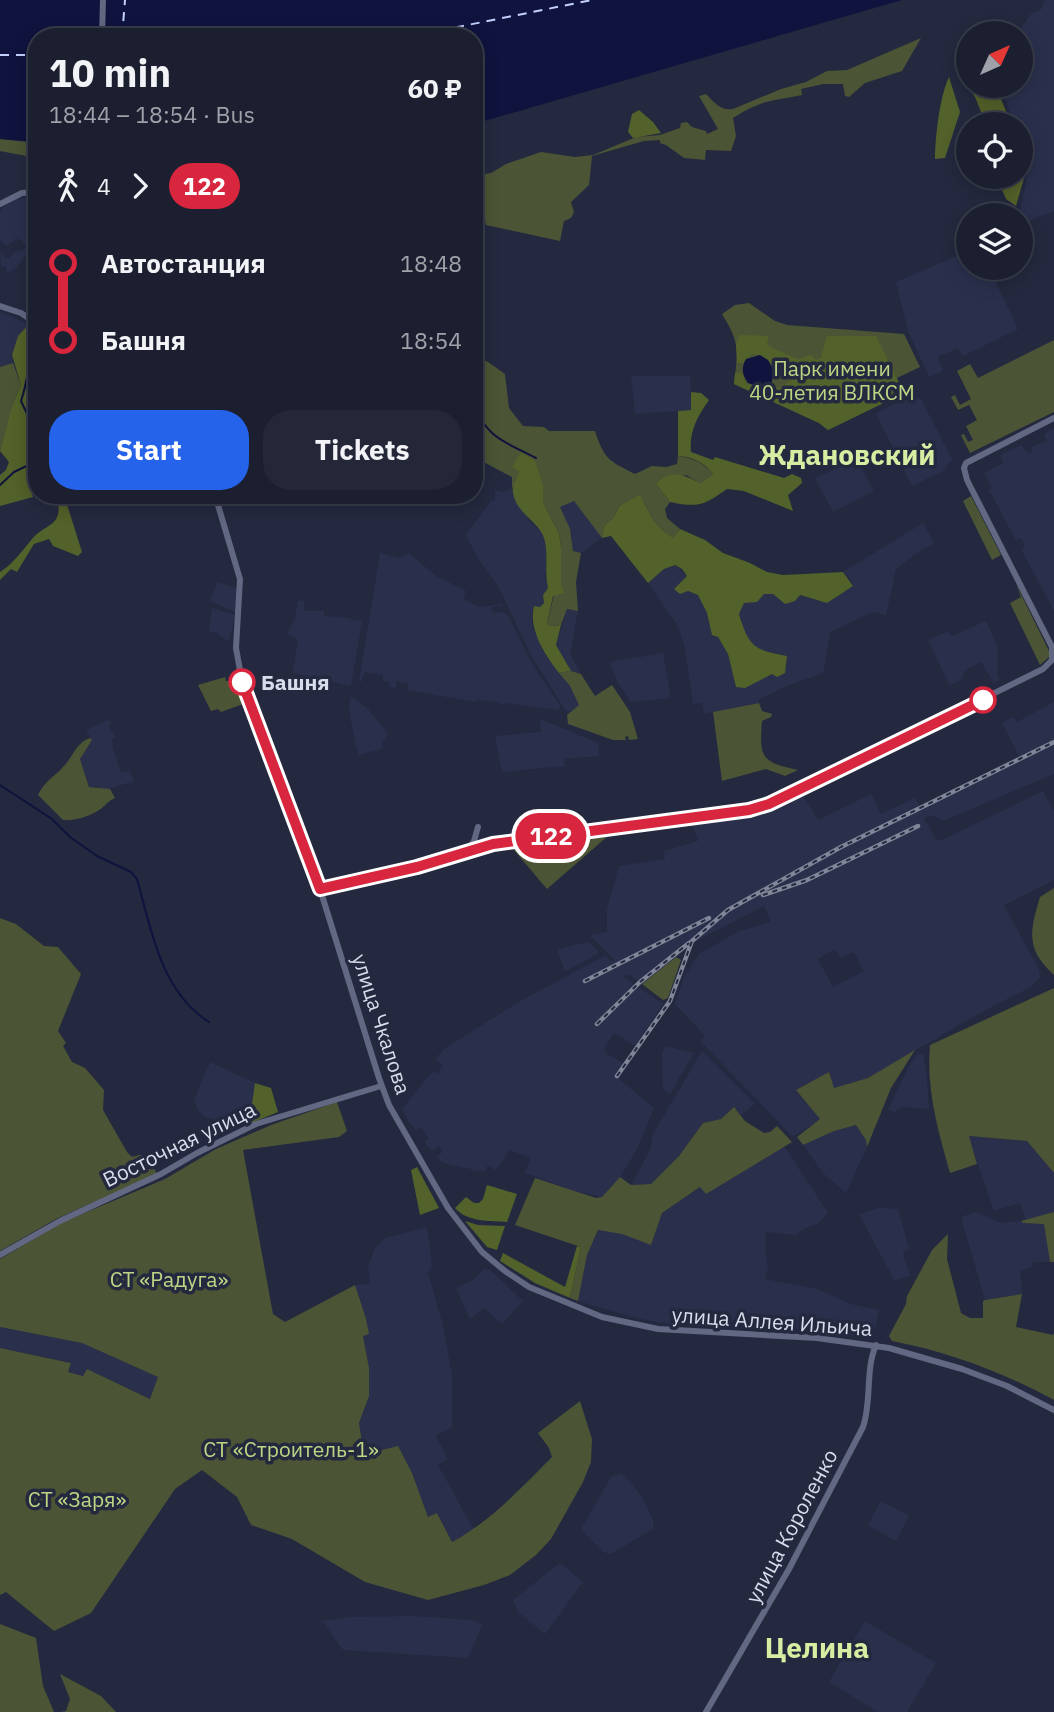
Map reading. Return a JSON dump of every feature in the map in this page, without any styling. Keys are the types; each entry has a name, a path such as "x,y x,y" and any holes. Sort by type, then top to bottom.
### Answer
{"street":[{"path":"102,28 103,0"},
{"path":"0,204 28,193"},
{"path":"0,306 28,317"},
{"path":"320,889 417,867 493,844 714,815 769,804 1046,667 1052,660 1052,647 967,480 964,468 966,463 1054,418"},
{"name":"улица Чкалова","path":"218,504 240,579 236,642 243,687 320,889 389,1105 438,1192 482,1252 505,1271 554,1299 603,1317"},
{"path":"468,851 478,827"},
{"name":"Восточная улица","path":"0,1255 60,1221 161,1174 245,1129 280,1115 381,1086"},
{"name":"улица Аллея Ильича","path":"603,1317 658,1329 817,1338 876,1345 954,1366 1007,1386 1054,1410"},
{"name":"улица Короленко","path":"706,1712 789,1569 863,1427 867,1416 869,1382 876,1345"}],"shaded area":[{"path":"0,0 902,0 483,121 483,28 28,28 28,141 0,139"},
{"path":"1045,0 1054,0 1054,211 1033,219 1033,203 1022,203 1025,189 1033,189 1033,112 1010,112 1005,98 1033,98 1033,21 1026,21 1031,14 1040,11"},
{"path":"28,197 28,256 13,271 7,272 6,267 1,266 0,252 4,254 3,257 9,259 14,252 27,247 21,240 16,239 7,246 0,240 0,213 2,208 15,200"},
{"path":"956,256 956,280 995,280 1018,329 963,356 958,348 938,357 943,371 929,377 908,331 896,282"},
{"path":"0,312 28,325 18,336 12,355 13,363 0,367"},
{"path":"760,355 768,360 774,371 770,390 748,383 743,374 746,359"},
{"path":"631,376 690,376 691,410 635,414"},
{"path":"908,397 921,399 952,459 943,471 912,486 877,416 877,413"},
{"path":"1054,428 1054,611 1021,549 1025,547 1021,538 1016,540 989,490 992,488 984,473 1003,463 1000,455 1021,445 1029,454 1033,452 1031,447 1047,441 1044,434"},
{"path":"856,457 874,491 833,512 815,479"},
{"path":"512,488 512,493 530,522 542,532 545,542 548,559 545,577 548,588 543,595 544,602 541,607 534,606 533,628 546,656 570,686 580,705 571,711 566,711 532,657 499,588 466,535 491,501 495,500 495,490 503,492"},
{"path":"574,501 602,538 581,553 573,551 570,529 559,507"},
{"path":"923,523 934,543 896,569 886,615 873,612 830,632 823,673 784,687 758,700 759,703 704,714 702,703 693,704 685,648 678,626 648,583 664,569 675,565 687,576 674,589 698,594 707,613 712,635 718,637 728,654 736,686 773,674 778,677 787,666 787,656 760,650 748,641 739,614 744,603 756,602 764,594 773,594 785,604 799,595 827,603 853,586 843,572"},
{"path":"380,553 399,558 409,553 436,576 466,591 463,599 479,607 502,604 503,606 492,607 493,613 503,612 509,617 531,662 560,706 559,710 505,703 500,705 499,702 475,702 408,690 408,683 397,681 395,688 389,687 390,682 383,681 383,675 364,672 359,682"},
{"path":"217,582 238,589 235,612 210,601"},
{"path":"298,601 304,601 304,611 324,611 324,616 362,621 351,686 293,673 298,640 287,633 295,619"},
{"path":"212,608 235,615 229,642 216,632 209,632"},
{"path":"567,609 578,611 570,654 581,674 571,671 556,645"},
{"path":"986,621 998,648 999,680 994,683 981,662 965,670 962,679 950,686 928,640 947,632 952,636"},
{"path":"663,653 671,698 631,702 617,682 610,662"},
{"path":"350,696 368,709 388,734 382,743 383,749 358,755 349,711"},
{"path":"1054,702 1054,774 943,821 932,815 924,818 936,839 940,841 1043,791 1054,811 1054,880 1004,905 1039,970 1040,978 1029,988 978,1014 868,1078 833,1088 829,1073 796,1091 821,1119 793,1137 700,1041 705,1036 675,1004 684,977 699,954 739,931 771,922 764,906 698,940 642,984 630,975 622,976 663,1004 635,1046 614,1033 604,1048 606,1053 627,1066 619,1079 654,1108 637,1149 620,1177 602,1197 578,1192 525,1173 531,1158 510,1150 495,1170 488,1165 484,1172 443,1163 437,1157 443,1151 439,1146 432,1151 424,1142 429,1139 422,1127 416,1130 409,1122 402,1109 433,1071 438,1074 443,1065 435,1059 444,1049 517,1003 606,955 611,962 615,960 590,935 607,932 607,909 619,866 665,859 664,851 698,841 692,824 735,818 770,809 802,794 818,820 871,794 881,814 915,798 920,806 1019,756 1002,723 1013,717 1017,722","holes":["835,949 840,958 854,952 864,971 833,987 818,959"]},
{"path":"110,719 109,726 115,737 112,739 113,748 121,773 130,771 134,781 105,790 96,786 90,788 80,759 92,740 86,730"},
{"path":"540,719 598,743 599,756 564,759 565,766 502,772 495,736 541,732"},
{"path":"588,942 598,951 597,954 565,972 557,949"},
{"path":"665,1046 694,1053 670,1094 663,1089 662,1053"},
{"path":"702,1051 755,1104 741,1115 734,1107 721,1119 703,1123 679,1156 651,1184 631,1185 650,1150 653,1134"},
{"path":"919,1053 923,1055 927,1077 929,1109 902,1107 895,1112 888,1110 910,1064"},
{"path":"210,1062 255,1083 249,1124 205,1117 198,1110 194,1101"},
{"path":"856,1125 866,1140 867,1147 846,1193 824,1174 803,1145 834,1131"},
{"path":"968,1136 1027,1141 1054,1173 1054,1212 1026,1220 1020,1203 994,1211"},
{"path":"784,1146 828,1213 818,1224 805,1228 796,1235 766,1232 768,1269 765,1279 817,1289 851,1304 879,1310 873,1339 763,1325 671,1318 670,1324 636,1318 578,1301 587,1255 599,1230 622,1234 651,1245 662,1213 701,1187 706,1193"},
{"path":"879,1208 898,1209 909,1249 903,1253 910,1276 894,1280 859,1214"},
{"path":"976,1212 1001,1223 1021,1221 1045,1224 1050,1262 1033,1262 1032,1267 1020,1270 1022,1294 985,1300 961,1217"},
{"path":"427,1227 432,1265 428,1273 442,1322 452,1374 452,1427 436,1435 447,1459 438,1465 474,1530 452,1542 438,1513 428,1517 412,1473 378,1451 363,1448 359,1423 369,1396 369,1368 363,1335 368,1334 355,1285 370,1284 368,1266 375,1248 385,1238"},
{"path":"484,1269 490,1270 523,1301 502,1324 484,1308 470,1319 456,1288 473,1280"},
{"path":"0,1327 82,1343 158,1377 151,1399 87,1369 84,1376 68,1372 70,1362 0,1348"},
{"path":"622,1473 641,1495 653,1520 653,1529 611,1554 603,1552 581,1529 611,1477"},
{"path":"881,1501 909,1516 896,1541 868,1525"},
{"path":"560,1563 583,1582 545,1634 518,1612 513,1600"},
{"path":"414,1616 470,1620 483,1624 468,1658 343,1650 322,1621 350,1617"},
{"path":"865,1621 936,1663 907,1712 878,1712 829,1682"}],"green space":[{"path":"921,38 902,71 865,83 849,97 845,96 843,84 823,84 801,89 802,95 766,102 743,112 733,118 736,136 731,151 706,150 705,160 684,158 660,143 660,140 644,141 592,156 589,185 571,202 574,212 571,218 564,221 560,241 486,225 483,216 483,174 506,164 541,152 575,157 593,155 636,137 660,135 680,128 681,123 687,122 707,134 718,129 699,96 706,94 721,107 733,109 781,89 806,82 827,71 847,70"},
{"path":"949,77 960,112 956,112 956,124 945,158 935,159 936,140 943,94"},
{"path":"975,98 1001,98 1006,112 981,112"},
{"path":"639,110 661,133 633,138 628,132 632,114"},
{"path":"0,139 28,142 28,156 0,151"},
{"path":"1002,189 1021,189 1017,203 1006,199"},
{"name":"Парк имени 40-летия ВЛКСМ","path":"749,303 775,321 787,325 904,334 920,367 897,378 904,393 828,430 819,423 734,384 735,340 722,314 735,305"},
{"path":"28,325 28,498 0,506 0,475 9,462 0,451 11,408 21,385 12,355 18,336"},
{"name":"Парк имени 40-летия ВЛКСМ","path":"740,335 769,336 767,344 777,350 798,359 811,355 816,360 821,358 827,336 876,336 904,393 828,430 819,423 734,384 735,373 742,373 746,383 769,391 792,380 793,375 759,355 752,354 743,363 737,363 736,343"},
{"path":"1054,340 1054,412 970,453 961,435 964,434 968,442 973,440 966,426 977,420 969,405 958,410 951,397 955,395 960,405 971,399 957,371 970,364 978,378"},
{"path":"483,360 505,374 509,408 523,426 544,427 549,431 595,431 601,448 609,458 635,474 652,466 666,467 677,464 678,456 697,461 713,474 700,483 686,475 656,484 670,502 665,509 667,518 680,529 673,539 657,525 640,494 619,506 614,517 604,526 602,538 574,501 560,507 570,529 573,551 581,553 576,582 578,611 567,609 561,625 550,626 547,623 554,595 564,593 561,587 559,533 543,503 543,485 521,453 513,467 519,472 518,481 512,488 512,477 483,462"},
{"path":"13,363 21,385 11,408 0,451 0,367"},
{"path":"691,392 701,393 709,400 695,425 691,452 784,478 792,474 801,478 802,483 788,495 793,511 744,491 727,489 701,504 670,502 656,484 661,479 677,474 700,483 713,474 697,461 678,456 678,411 691,410"},
{"path":"521,452 535,461 543,485 543,503 559,533 561,586 565,593 553,596 547,623 550,626 561,625 556,645 571,671 559,673 543,650 533,624 534,606 540,607 544,603 543,595 548,588 546,551 541,532 518,506 513,493 519,472 512,467"},
{"path":"640,494 657,524 673,538 680,529 705,540 723,553 767,572 783,575 843,572 853,586 827,603 800,595 795,601 785,604 773,594 764,594 757,602 744,603 739,614 746,634 754,645 767,652 787,656 785,673 777,677 772,674 745,688 736,687 728,654 718,637 712,635 707,613 698,595 688,591 680,594 674,589 687,576 682,569 675,565 664,569 648,583 611,536 602,538 604,526 614,517 619,506"},
{"path":"971,496 1001,555 992,560 963,501"},
{"path":"67,504 82,552 78,556 53,546 49,539 34,544 17,572 11,569 0,580 0,572 37,534 53,523 58,513 58,505"},
{"path":"1016,584 1049,651 1049,657 1040,665 1010,603 1021,597"},
{"path":"571,671 581,674 595,696 612,685 630,712 638,739 629,740 628,736 625,737 626,740 613,740 568,724 567,715 579,705 570,686 559,673"},
{"path":"235,676 246,703 221,712 218,709 211,711 198,685 225,677 226,681 232,681"},
{"path":"759,703 762,711 772,714 762,721 761,744 765,757 777,764 798,770 785,776 766,769 722,781 713,712"},
{"path":"90,738 92,740 80,759 89,787 110,789 115,798 88,816 63,820 38,795 78,746"},
{"path":"609,835 547,889 513,849"},
{"path":"1054,888 1054,975 1038,957 1032,930 1040,897"},
{"path":"0,918 16,924 44,946 58,947 81,974 58,1031 66,1043 63,1046 72,1062 85,1068 104,1090 103,1110 127,1152 132,1157 148,1156 157,1174 58,1218 0,1251"},
{"path":"676,957 681,960 668,998 663,1000 642,984"},
{"path":"1054,988 1054,1173 1027,1141 969,1136 977,1164 950,1173 931,1094 930,1045"},
{"path":"915,1050 891,1088 867,1147 866,1140 856,1125 834,1131 803,1145 797,1137 820,1119 796,1090 829,1072 834,1088 868,1078"},
{"path":"255,1083 271,1088 278,1112 249,1124"},
{"path":"337,1102 347,1131 339,1137 243,1150 273,1314 285,1322 355,1285 369,1334 363,1336 369,1368 369,1396 359,1423 363,1448 378,1451 398,1446 412,1473 428,1517 437,1513 452,1542 493,1514 552,1457 538,1433 580,1401 592,1439 591,1462 583,1482 551,1539 536,1555 510,1575 428,1600 365,1582 292,1539 251,1525 237,1497 202,1470 175,1489 91,1613 54,1631 6,1592 0,1595 0,1348 71,1363 68,1372 83,1376 87,1369 150,1399 158,1377 82,1343 0,1327 0,1259 61,1223 165,1179 216,1149 271,1125"},
{"path":"734,1107 745,1121 764,1133 777,1126 792,1142 706,1194 700,1187 662,1213 651,1245 622,1234 598,1230 587,1255 578,1301 570,1298 581,1247 515,1225 535,1178 596,1198 602,1197 620,1177 631,1185 651,1184 679,1156 703,1123 721,1119"},
{"path":"417,1167 439,1208 420,1215 411,1170"},
{"path":"487,1185 517,1194 507,1222 472,1218 455,1208 466,1197 479,1203"},
{"path":"1054,1212 1054,1262 1050,1262 1044,1224 1021,1221"},
{"path":"465,1221 478,1225 505,1226 497,1250 487,1247"},
{"path":"948,1234 947,1259 961,1313 970,1318 983,1318 983,1301 1022,1294 1016,1327 1053,1335 1054,1332 1054,1400 975,1364 892,1341 889,1336 906,1304 907,1296 932,1250"},
{"path":"577,1246 581,1247 570,1298 535,1283 500,1261 503,1253 565,1287"},
{"path":"0,1624 36,1638 43,1686 54,1712 0,1712"},
{"path":"60,1674 101,1696 116,1712 61,1712 66,1711 70,1699"}],"waterway":[{"path":"28,373 21,401 28,416"},
{"path":"483,422 498,438 536,458"},
{"path":"0,485 14,472 28,465"},
{"path":"0,785 52,819 70,837 97,856 131,872 137,879 153,938 169,977 179,994 209,1022"}],"ferry route":[{"path":"123,28 125,0"},
{"path":"453,28 592,0"},
{"path":"0,55 28,55"}],"railway":[{"path":"617,1076 670,1001 692,941 728,910 841,847 1054,742"},
{"path":"763,895 807,880 918,826"},
{"path":"585,981 709,918"},
{"path":"597,1024 640,982 689,943"}],"bus line":[{"name":"122","path":"242,682 320,889 417,867 493,844 749,810 769,804 983,700"}],"place":[{"name":"Башня","path":"242,682"}],"district":[{"name":"Ждановский","path":"847,454"},
{"name":"Целина","path":"817,1647"}],"park label":[{"name":"СТ «Радуга»","path":"169,1279"},
{"name":"СТ «Строитель-1»","path":"291,1449"},
{"name":"СТ «Заря»","path":"77,1499"}]}
